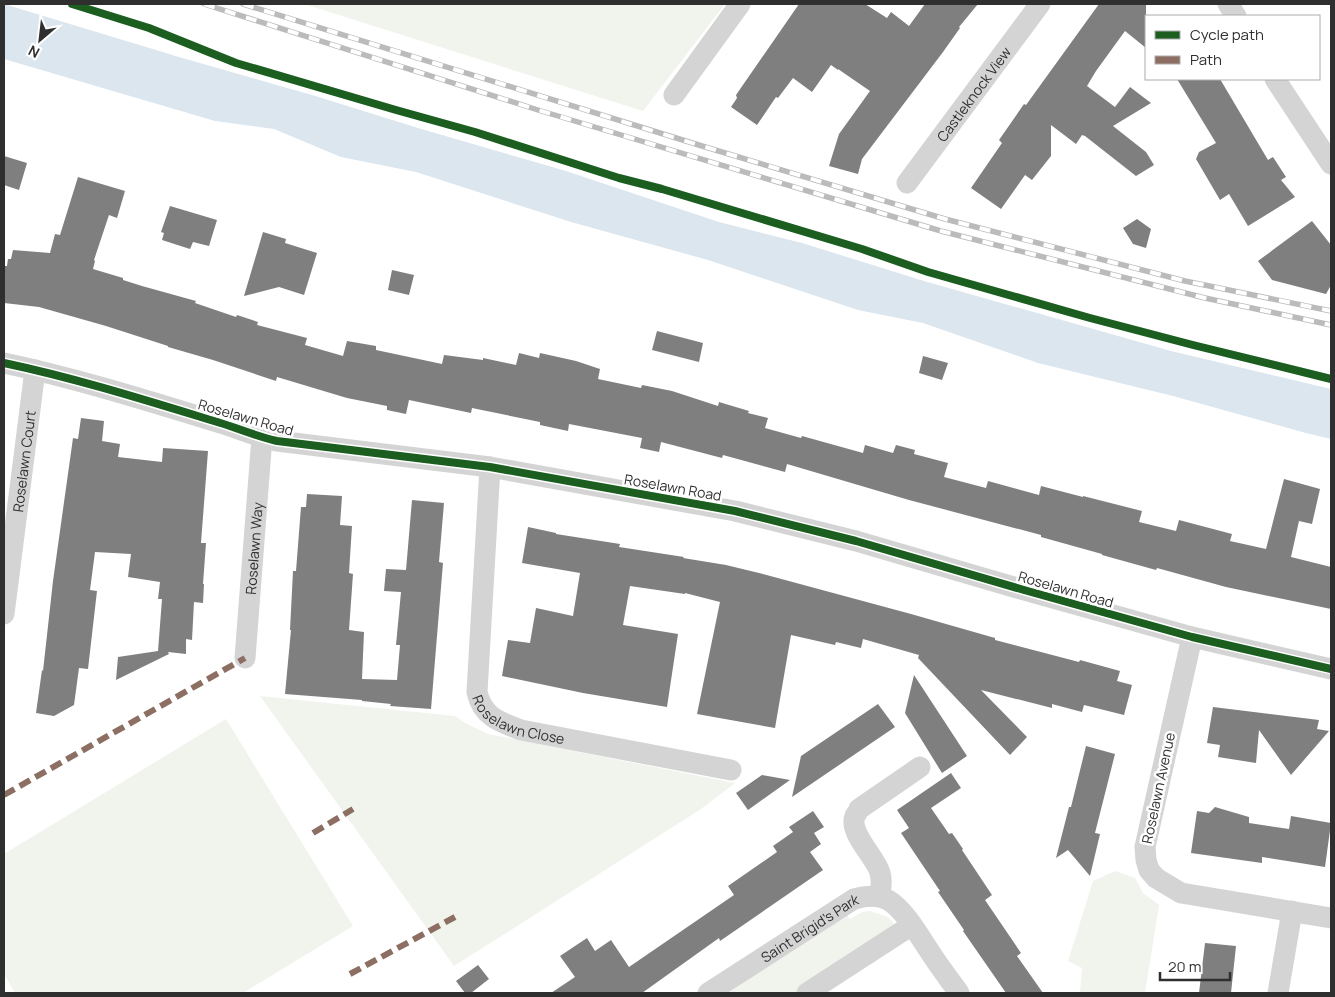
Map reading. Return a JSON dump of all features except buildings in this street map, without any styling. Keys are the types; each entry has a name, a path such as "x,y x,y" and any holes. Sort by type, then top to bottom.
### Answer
{"street":[{"path":"674,95 740,4"},
{"name":"Castleknock View","path":"907,183 1040,4"},
{"path":"1228,4 1235,15"},
{"path":"1277,80 1331,164"},
{"name":"Roselawn Road","path":"4,363 95,385 262,437 297,444 490,467 735,511 856,541 1192,637 1331,669"},
{"name":"Roselawn Court","path":"4,614 35,370"},
{"name":"Roselawn Way","path":"245,658 262,437"},
{"name":"Roselawn Close","path":"490,467 477,692 478,701 483,709 506,725 525,731 731,770"},
{"name":"Roselawn Avenue","path":"1192,637 1145,847 1146,860 1150,870 1160,881 1181,893 1331,918"},
{"path":"879,896 881,873 858,836 854,817 859,809 920,767"},
{"name":"Saint Brigid's Park","path":"708,993 854,899 870,896 879,896 894,904 912,925 959,993"},
{"path":"1278,993 1292,911"},
{"path":"807,993 912,925"}],"shaded area":[{"path":"4,4 566,171 719,222 802,243 924,281 1171,351 1331,389 1331,439 1173,396 1038,363 923,323 858,310 708,260 571,222 416,172 341,157 274,129 215,121 4,59"},
{"path":"304,4 725,4 643,111"},
{"path":"260,696 455,716 488,734 735,783 701,809 454,966"},
{"path":"226,719 353,926 243,993 15,993 4,974 4,854"},
{"path":"1115,871 1135,878 1143,893 1159,905 1145,993 1080,993 1082,968 1068,961 1093,881"},
{"path":"870,911 888,917 896,926 795,993 728,993 846,914 850,919 862,912"}],"railway":[{"path":"204,4 538,110 941,231 1205,298 1331,325"},
{"path":"243,4 945,219 1185,281 1331,311"}],"marked path":[{"path":"4,795 245,658"},
{"path":"313,833 353,809"},
{"path":"350,974 455,917"}],"cycle path":[{"path":"72,4 149,28 236,63 475,132 619,178 662,189 862,249 928,272 1090,318 1331,379"},
{"path":"4,363 110,390 277,441 490,467 735,511 856,541 1192,637 1331,669"}]}
